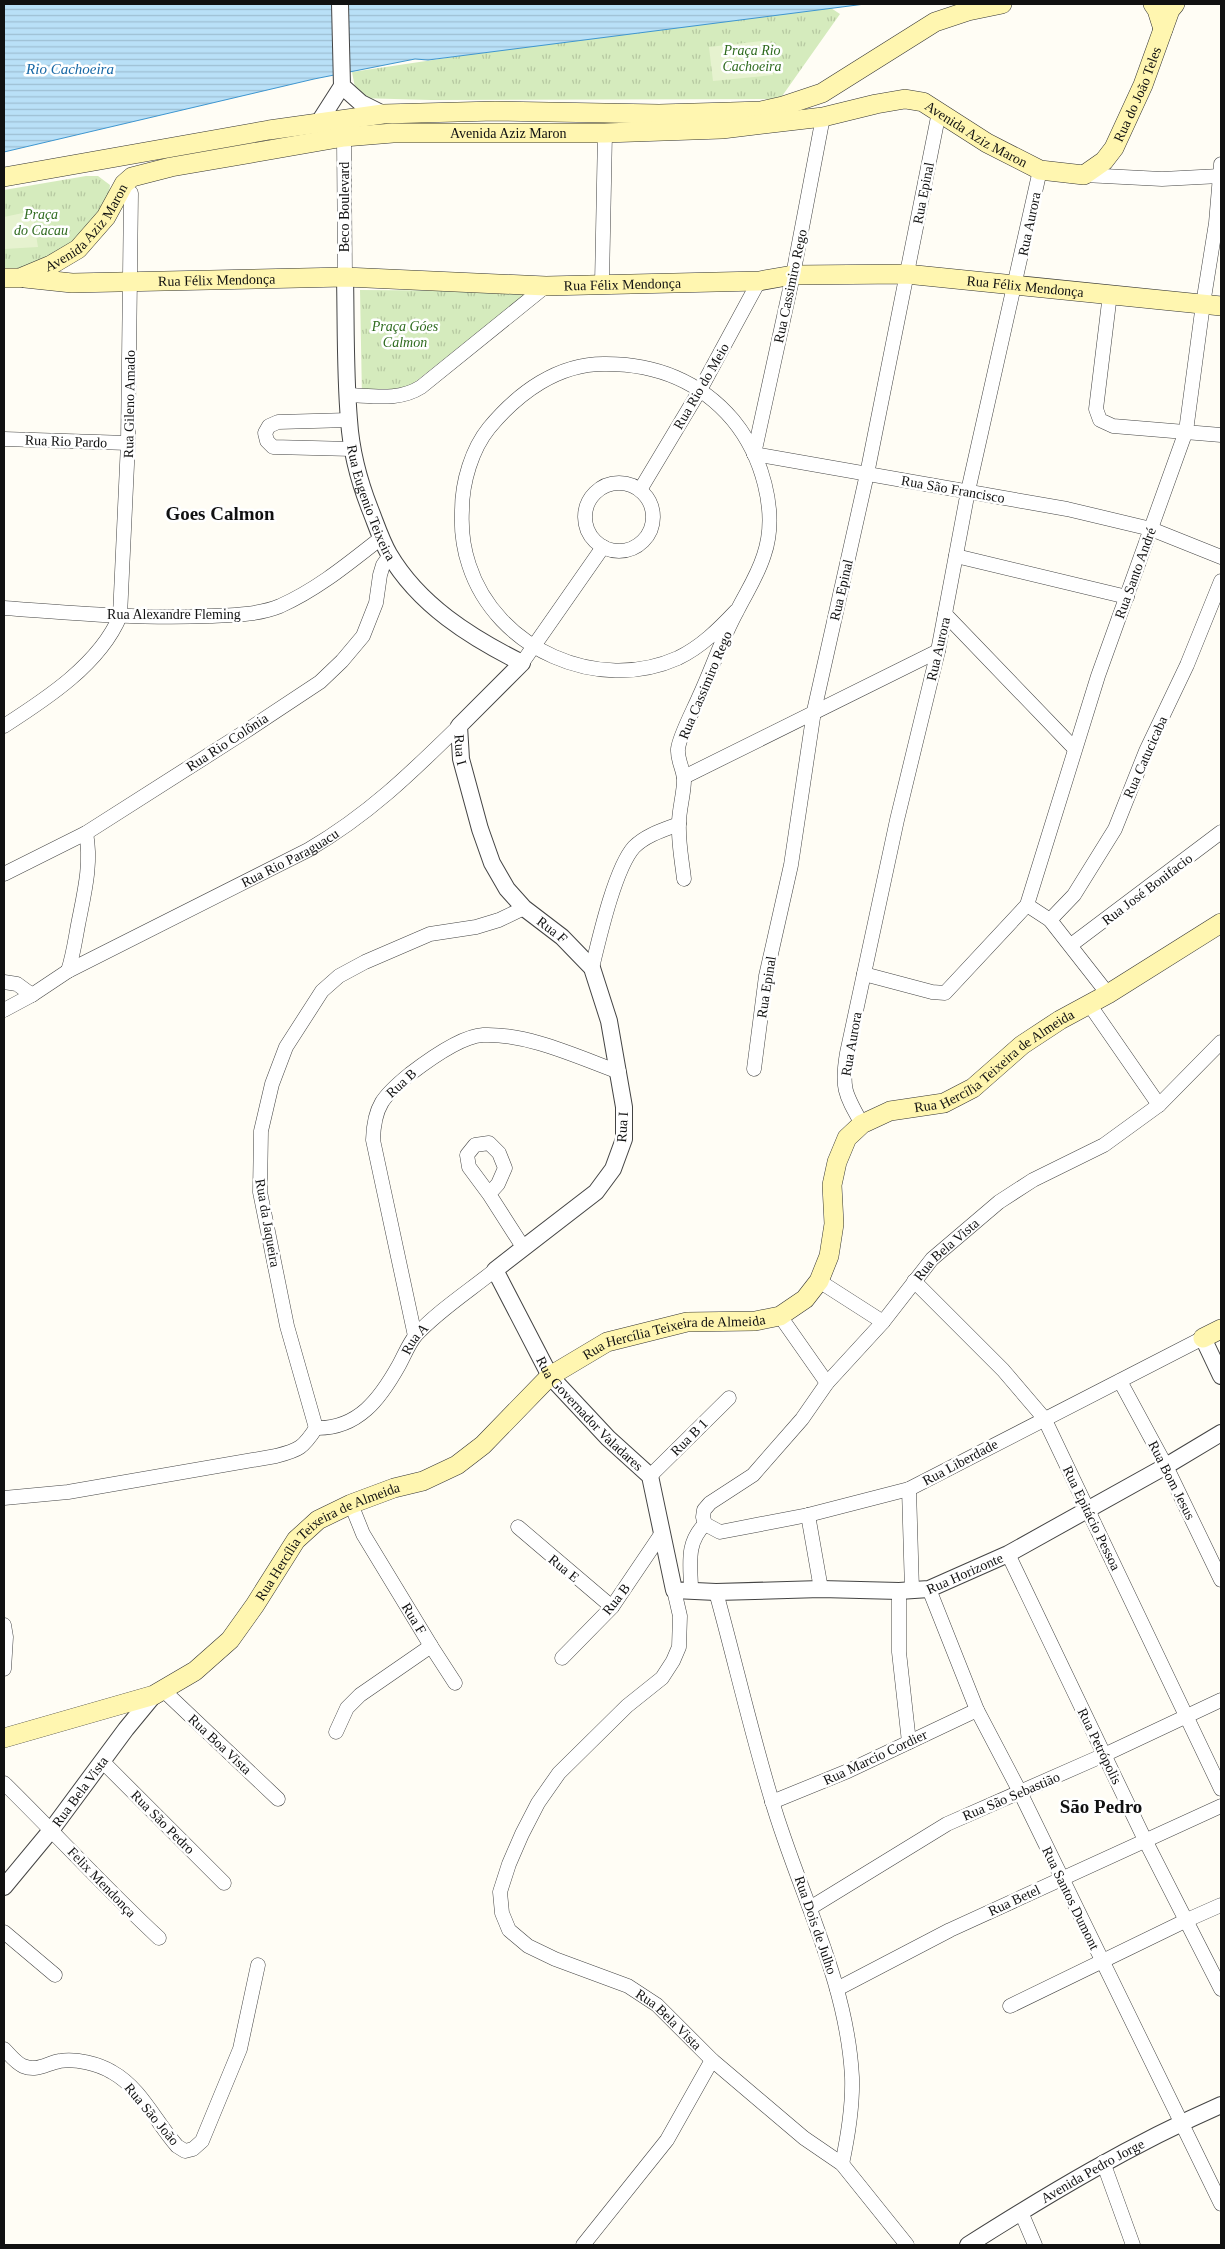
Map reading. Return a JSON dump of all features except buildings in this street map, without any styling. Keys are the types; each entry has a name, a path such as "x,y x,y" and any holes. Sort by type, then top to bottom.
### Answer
{"main road":[{"name":"Avenida Aziz Maron","path":"4,177 320,122 383,114 495,111 659,114 761,111 804,101 822,93 942,19 1002,4"},
{"path":"1153,4 1163,29"},
{"name":"Rua do João Teles","path":"1084,175 1104,161 1114,148 1143,85 1170,10 1175,4"},
{"name":"Avenida Aziz Maron","path":"12,278 51,265 78,249 93,234 113,208 132,177 151,171 344,137 393,133 604,133 722,130 823,117 905,99 923,102 987,143 1040,170"},
{"path":"78,163 96,166 109,172 125,191"},
{"path":"1040,170 1084,175"},
{"name":"Rua Félix Mendonça","path":"12,278 72,283 345,276 546,286 759,280 792,275 906,274 1212,305"},
{"name":"Rua Hercília Teixeira de Almeida","path":"4,1738 158,1692 195,1671 230,1640 256,1605 296,1540 318,1520 350,1504 394,1488 423,1482 457,1465 483,1445 550,1376 607,1342 687,1322 755,1321 780,1316 804,1299 819,1281 829,1256 834,1224 832,1185 837,1162 847,1138 862,1124 890,1111 944,1103 973,1088 1022,1046 1221,923"},
{"name":"Rua Liberdade","path":"1203,1338 1221,1329"}],"street":[{"path":"320,122 342,83 340,4"},
{"path":"342,83 361,103 383,114"},
{"name":"Rua Epinal","path":"754,1069 766,976 791,864 814,712 867,474 939,112"},
{"name":"Rua Cassimiro Rego","path":"754,454 823,117"},
{"path":"602,283 604,133"},
{"name":"Beco Boulevard","path":"344,137 345,276"},
{"name":"Rua Aurora","path":"862,1124 846,1096 843,1076 897,820 938,651 968,491 1016,284 1040,170"},
{"path":"1084,175 1162,180 1220,170"},
{"name":"Rua Santo André","path":"864,974 932,992 945,993 1028,905 1074,748 1186,431 1212,305 1219,223 1220,170"},
{"name":"Rua Gileno Amado","path":"120,616 128,443 131,282 125,191"},
{"name":"Rua Eugenio Teixeira","path":"345,276 349,420 352,449 363,492 381,538 390,555 408,580 432,606 460,629 522,663"},
{"name":"Rua Rio do Meio","path":"640,490 700,390 759,280"},
{"path":"348,395 399,397 409,394 421,387 546,286"},
{"path":"1110,294 1096,409 1100,420 1113,426 1221,435"},
{"name":"Rua Cassimiro Rego","path":"601,363 636,364 669,373 700,390 722,408 740,429 754,454 764,481 770,520 766,552 752,587 736,611 710,638 678,658 642,668 604,670 567,663 533,647 506,625 484,598 469,566 461,532 462,497 470,464 485,432 507,406 535,384 566,370 601,363"},
{"path":"349,420 278,422 269,426 265,433 267,441 274,446 352,449"},
{"name":"Rua Rio Pardo","path":"4,439 128,443"},
{"name":"Rua São Francisco","path":"754,454 1067,509 1151,529 1221,557"},
{"path":"608,484 630,485 640,490 648,500 652,512 652,524 648,535 639,544 628,550 615,551 604,547 594,540 588,531 585,514 590,498 608,484"},
{"name":"Rua Alexandre Fleming","path":"4,608 120,616 185,617 249,614 279,606 338,573 381,538"},
{"path":"533,647 604,547"},
{"name":"Rua Rio Colônia","path":"4,874 86,833 320,682 342,661 363,636 376,602 381,570 390,555"},
{"path":"956,556 1127,597"},
{"name":"Rua Catucicaba","path":"1050,920 1074,895 1115,828 1146,751 1187,665 1221,581"},
{"name":"Rua Cassimiro Rego","path":"684,879 678,824 684,777 678,748 736,611"},
{"path":"946,614 1074,748"},
{"path":"4,726 68,682 104,642 115,628 120,616"},
{"name":"Rua Rio Paraguacu","path":"4,1010 32,995 68,971 300,854 341,830 378,803 459,726 522,663 533,647"},
{"path":"684,777 938,651"},
{"name":"Rua I","path":"459,726 461,759 480,829 492,863 508,889 524,908"},
{"path":"592,968 603,924 622,870 634,848 650,835 678,824"},
{"name":"Rua José Bonifacio","path":"1071,945 1221,832"},
{"path":"68,971 73,955 88,875 89,850 86,833"},
{"path":"1028,905 1050,920 1108,994"},
{"name":"Rua F","path":"339,976 365,962 430,934 499,920 524,908 562,937 592,968"},
{"name":"Rua I","path":"523,1247 596,1192 613,1169 624,1139 624,1107 619,1072 609,1021 592,968"},
{"name":"Rua da Jaqueira","path":"316,1428 286,1326 260,1192 260,1149 261,1131 272,1084 286,1047 322,991 339,976"},
{"path":"4,982 18,984 32,995"},
{"path":"1088,1004 1159,1105"},
{"name":"Rua B","path":"415,1336 373,1140 374,1119 380,1103 400,1082 421,1065 458,1043 482,1035 509,1037 542,1045 619,1072"},
{"name":"Rua Bela Vista","path":"705,1524 702,1518 704,1510 710,1503 753,1475 802,1419 827,1383 883,1322 932,1259 999,1202 1033,1180 1104,1145 1159,1105 1221,1042"},
{"path":"489,1194 523,1247"},
{"name":"Rua A","path":"316,1428 330,1428 349,1423 366,1410 390,1380 415,1336 523,1247"},
{"name":"Rua Governador Valadares","path":"495,1270 550,1376 608,1438 650,1476 674,1590"},
{"path":"819,1281 883,1322"},
{"name":"Rua Epitácio Pessoa","path":"914,1281 1003,1370 1044,1418 1221,1789"},
{"path":"780,1316 827,1383"},
{"path":"1203,1338 1221,1376"},
{"name":"Rua Liberdade","path":"705,1524 720,1532 808,1515 909,1489 1203,1338"},
{"name":"Rua Bom Jesus","path":"1120,1381 1166,1466 1221,1580"},
{"name":"Rua B 1","path":"650,1476 729,1398"},
{"path":"4,1498 68,1492 276,1456 297,1451 316,1428"},
{"name":"Rua Horizonte","path":"674,1590 716,1592 821,1588 906,1591 929,1589 1008,1554 1166,1466 1221,1433"},
{"path":"908,1742 899,1652 906,1591 909,1489"},
{"name":"Rua F","path":"336,1732 347,1708 360,1695 430,1646 363,1534 350,1504"},
{"path":"808,1515 821,1588"},
{"path":"691,1591 690,1548 696,1533 705,1524"},
{"name":"Rua E","path":"518,1527 612,1607"},
{"name":"Rua B","path":"562,1658 612,1607 662,1533"},
{"name":"Rua Petrópolis","path":"1008,1554 1104,1755 1221,1990"},
{"name":"Rua Santos Dumont","path":"929,1589 976,1710 1020,1792 1221,2204"},
{"name":"Rua Bela Vista","path":"674,1590 680,1616 679,1647 673,1661 662,1678 627,1706 559,1773 538,1802 522,1834 500,1892 502,1913 509,1930 528,1946 555,1959 628,1986 657,2005 712,2060 804,2138 842,2164"},
{"name":"Rua Dois de Julho","path":"716,1592 772,1802 837,1989 849,2044 852,2079 847,2140 842,2164"},
{"path":"4,1625 6,1636 4,1669"},
{"path":"430,1646 456,1683"},
{"name":"Rua Bela Vista","path":"4,1887 52,1829 102,1761 158,1692"},
{"name":"Rua Boa Vista","path":"158,1692 278,1799"},
{"name":"Rua São Sebastião","path":"810,1908 947,1824 1188,1717 1221,1700"},
{"name":"Rua Marcio Cordier","path":"772,1802 848,1771 976,1710"},
{"name":"Rua São Pedro","path":"102,1761 224,1883"},
{"name":"Felix Mendonça","path":"4,1783 52,1829 113,1895 159,1938"},
{"name":"Rua Betel","path":"837,1989 950,1930 1221,1806"},
{"path":"1010,2006 1221,1905"},
{"path":"4,1932 55,1975"},
{"name":"Rua São João","path":"4,2048 21,2065 30,2068 38,2068 62,2060 94,2065 111,2071 133,2088 177,2146 185,2150 193,2149 202,2141 240,2049 258,1965"},
{"path":"583,2245 667,2140 712,2060"},
{"name":"Avenida Pedro Jorge","path":"968,2245 1103,2162 1182,2122 1221,2105"},
{"path":"1103,2162 1133,2245"},
{"path":"842,2164 907,2245"},
{"path":"1020,2212 1034,2245"}],"green space":[{"name":"Praça Rio Cachoeira","path":"831,8 840,14 780,99 431,100 357,98 352,72 540,44"},
{"path":"770,40 773,75 713,81 709,47"},
{"name":"Praça do Cacau","path":"86,176 98,176 110,185 108,204 94,226 46,263 4,275 4,190"},
{"path":"32,211 38,247 4,249 4,217"},
{"name":"Praça Góes Calmon","path":"360,290 530,291 396,397 362,398"}],"water":[{"name":"Rio Cachoeira","path":"4,4 865,4 428,60 415,59 314,79 4,152"}],"district":[{"name":"Goes Calmon","path":"220,513"},
{"name":"São Pedro","path":"1101,1806"}]}
